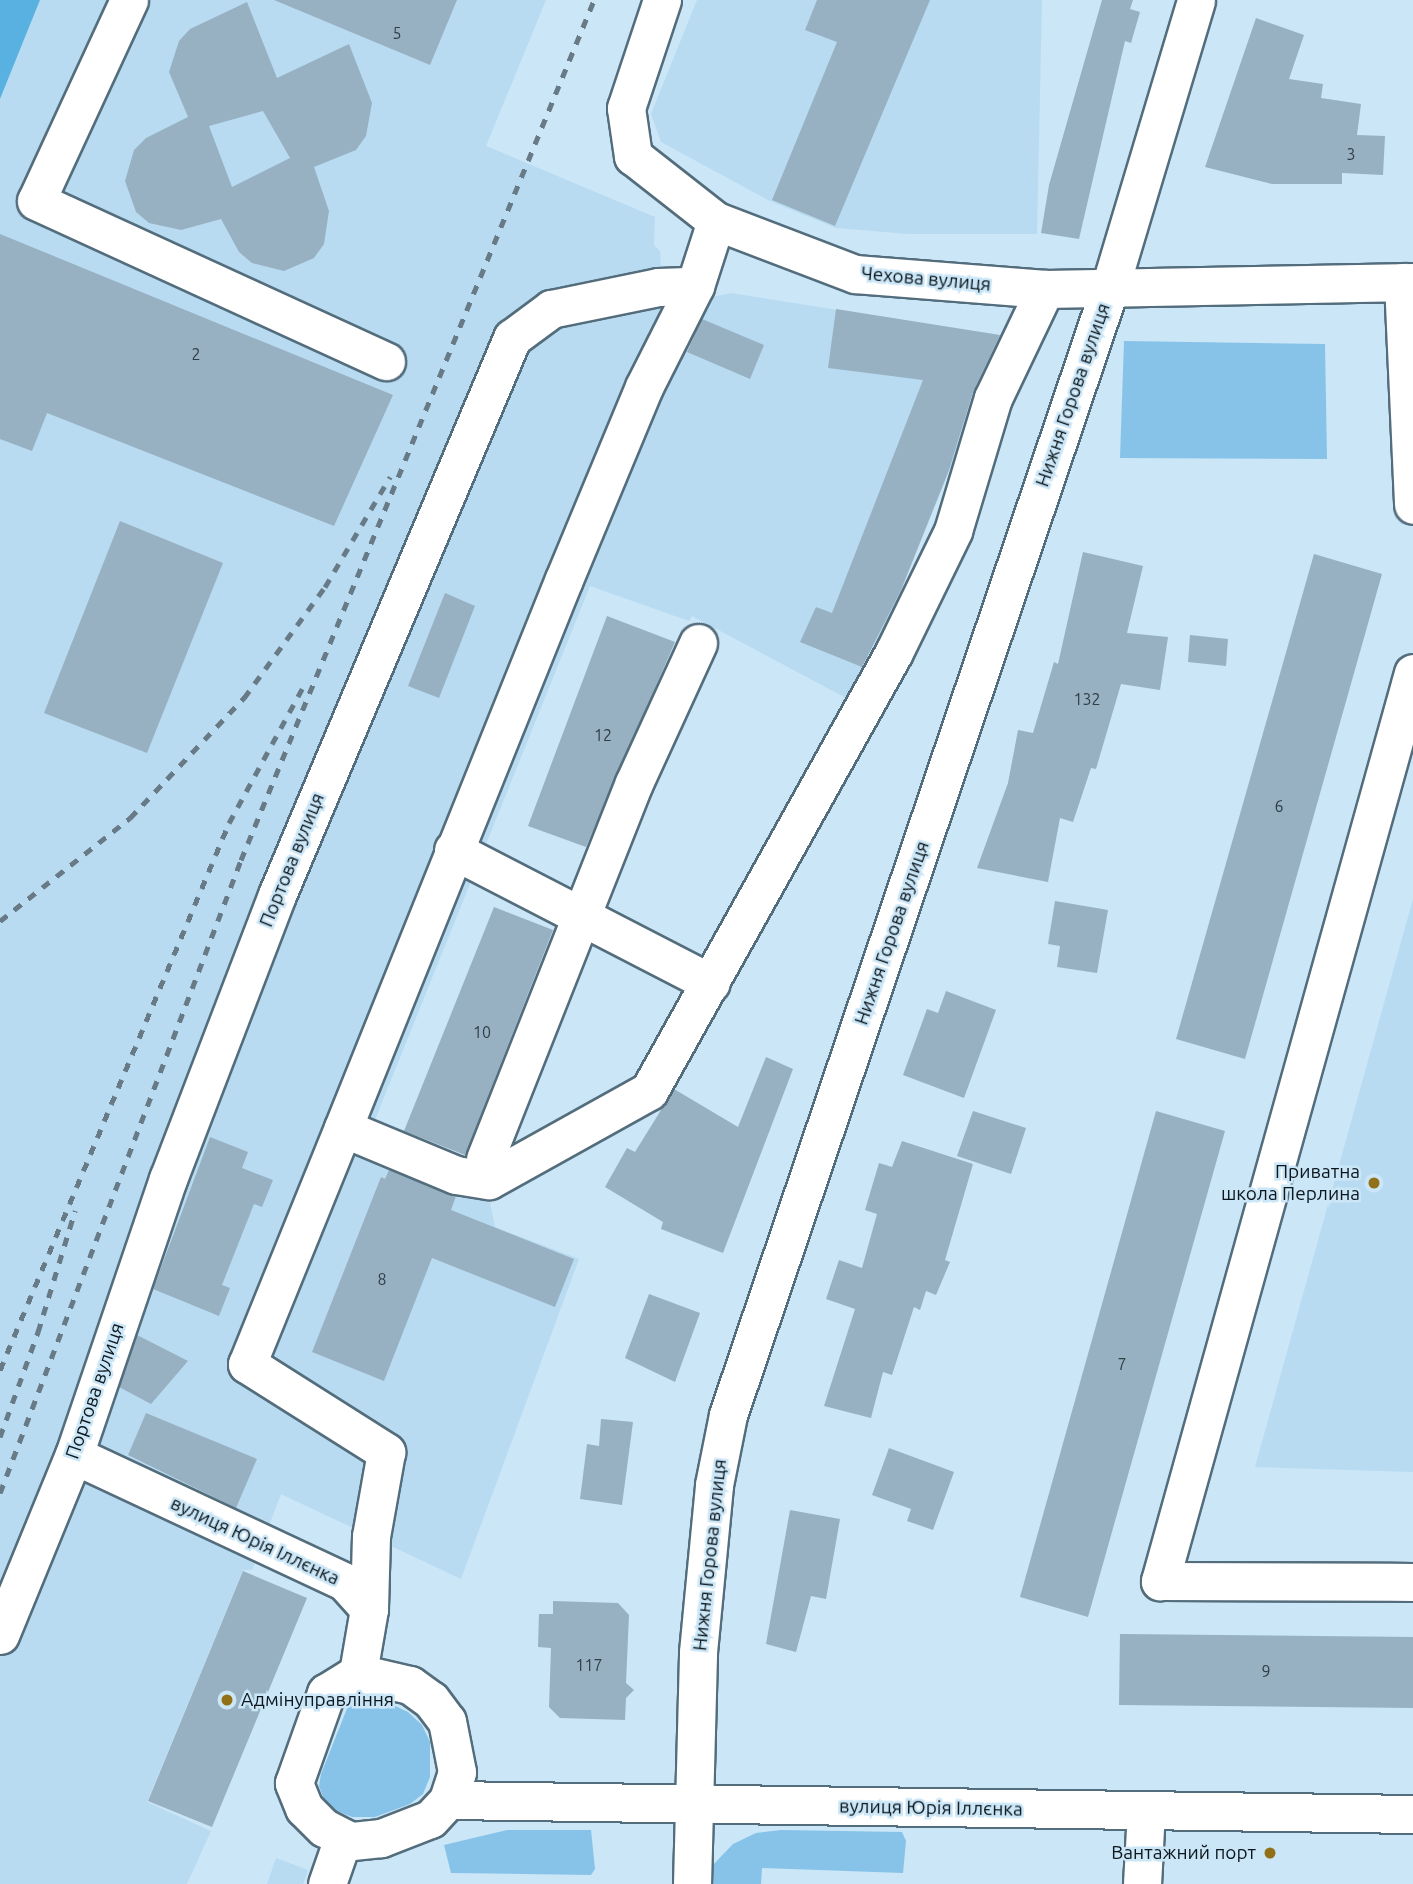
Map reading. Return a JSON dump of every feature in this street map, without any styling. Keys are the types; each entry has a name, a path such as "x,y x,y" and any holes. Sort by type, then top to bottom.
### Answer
{"street":[{"path":"129,0 36,201 386,361"},
{"name":"Чехова вулиця","path":"662,0 626,108 626,130 633,156 716,221 855,274 1045,289 1111,284 1408,282"},
{"name":"Нижня Горова вулиця","path":"692,1884 698,1652 714,1485 728,1415 1111,284 1196,0"},
{"path":"358,1673 369,1609 371,1536 386,1452 247,1364 453,850 645,387 695,286 716,221"},
{"path":"1408,282 1413,505"},
{"name":"Портова вулиця","path":"0,1635 74,1455 168,1179 277,895 512,338 551,309 658,287 695,286"},
{"path":"343,1128 456,1175 489,1180 649,1091 894,652 953,531 993,398 1045,289"},
{"path":"485,1159 581,912 698,643"},
{"path":"1413,673 1160,1581 1413,1582"},
{"path":"453,850 581,912 711,984"},
{"name":"вулиця Юрія Іллєнка","path":"74,1455 345,1582 369,1609"},
{"path":"358,1673 410,1685 431,1700 447,1721 457,1773 448,1800 429,1819 405,1831 381,1838 343,1838 324,1828 304,1808 297,1795 295,1770 326,1693 358,1673"},
{"name":"вулиця Юрія Іллєнка","path":"448,1800 1413,1814"},
{"path":"1142,1884 1146,1811"},
{"path":"327,1884 343,1838"}],"shaded area":[{"path":"0,0 40,0 0,99"},
{"path":"40,0 546,0 486,146 655,217 654,245 660,251 661,270 707,298 731,293 1004,336 869,669 864,668 846,698 692,616 689,621 590,586 364,1147 489,1198 495,1227 579,1259 461,1579 281,1494 252,1570 243,1570 147,1802 211,1831 187,1884 0,1884 0,99"},
{"path":"697,0 1042,0 1037,234 909,234 836,228 770,201 661,142 651,114"},
{"path":"1124,341 1325,344 1327,459 1120,458"},
{"name":"Приватна школа Перлина","path":"1413,899 1413,1472 1255,1467"},
{"path":"374,1696 408,1712 422,1725 430,1742 430,1777 423,1794 410,1804 375,1817 352,1817 327,1807 319,1786 321,1774 348,1706"},
{"path":"507,1830 591,1830 595,1869 591,1875 451,1873 444,1845"},
{"path":"781,1830 902,1832 906,1841 903,1873 762,1868 761,1884 708,1884 712,1866 733,1844 756,1833"},
{"path":"276,1858 308,1870 303,1884 267,1884"}],"building":[{"path":"274,0 457,0 430,65"},
{"path":"817,0 930,0 835,226 772,200 837,42 805,30"},
{"path":"1102,0 1133,0 1130,9 1140,12 1131,43 1125,41 1079,239 1041,233 1049,185"},
{"path":"247,2 277,78 349,44 372,103 366,136 356,150 314,167 329,211 324,244 314,258 284,271 252,263 239,252 221,219 181,230 149,223 136,212 125,181 134,150 146,138 188,117 169,72 179,41 190,29","holes":["263,111 290,158 232,187 209,126"]},
{"path":"1256,18 1304,35 1289,79 1323,84 1321,98 1361,104 1357,135 1385,136 1383,175 1342,173 1342,184 1272,184 1205,167"},
{"path":"0,234 393,395 334,526 47,413 32,451 0,439"},
{"path":"836,309 1000,335 973,392 949,470 901,590 862,667 800,642 816,607 832,613 923,380 828,368"},
{"path":"702,319 764,345 750,379 687,352"},
{"path":"120,521 223,563 147,753 44,713"},
{"path":"1083,552 1143,566 1127,633 1168,637 1160,690 1121,684 1096,769 1091,768 1073,822 1060,818 1048,882 977,868 1008,783 1018,730 1033,733 1054,662 1058,664"},
{"path":"1314,554 1382,574 1245,1059 1176,1039"},
{"path":"445,593 475,606 439,698 408,686"},
{"path":"607,616 675,642 586,847 528,826"},
{"path":"1190,635 1228,639 1226,666 1188,662"},
{"path":"1055,901 1108,910 1097,973 1057,967 1060,946 1048,944"},
{"path":"494,907 553,930 465,1155 404,1131"},
{"path":"946,991 996,1010 964,1098 903,1075 927,1009 938,1013"},
{"path":"766,1057 793,1069 723,1253 661,1229 663,1222 605,1187 627,1148 635,1152 674,1089 738,1127"},
{"path":"973,1111 1026,1128 1011,1174 957,1156"},
{"path":"1156,1111 1225,1131 1088,1617 1020,1597"},
{"path":"210,1137 248,1152 242,1168 273,1180 262,1207 254,1204 222,1285 230,1288 219,1316 153,1289"},
{"path":"902,1141 973,1164 945,1260 950,1262 936,1295 926,1291 920,1310 914,1307 892,1375 883,1372 871,1418 824,1406 855,1309 826,1299 839,1260 862,1268 877,1214 865,1210 879,1163 892,1167"},
{"path":"389,1170 456,1196 451,1210 574,1259 555,1307 432,1258 384,1381 312,1352 381,1177 385,1179"},
{"path":"649,1294 700,1313 675,1382 625,1358"},
{"path":"137,1335 188,1361 151,1404 119,1387"},
{"path":"146,1413 257,1459 236,1508 128,1455"},
{"path":"601,1419 633,1422 622,1505 580,1499 587,1444 599,1446"},
{"path":"889,1448 954,1472 933,1530 907,1521 911,1509 872,1495"},
{"path":"790,1510 840,1519 826,1599 811,1596 796,1652 766,1644"},
{"name":"Адмінуправління","path":"243,1571 307,1598 212,1827 148,1801"},
{"path":"553,1601 618,1603 629,1615 626,1683 634,1690 626,1698 625,1720 560,1718 549,1707 551,1648 538,1647 539,1614 553,1614"},
{"path":"1120,1634 1413,1637 1413,1708 1119,1705"}],"railway":[{"path":"0,1493 241,860 594,0"},
{"path":"0,921 130,818 244,698 325,587 390,477"},
{"path":"0,1370 229,823 302,689"},
{"path":"0,1437 38,1332 75,1211"}],"place":[{"name":"Приватна школа Перлина","path":"1374,1183"},
{"name":"Адмінуправління","path":"227,1700"},
{"name":"Вантажний порт","path":"1270,1853"}]}
